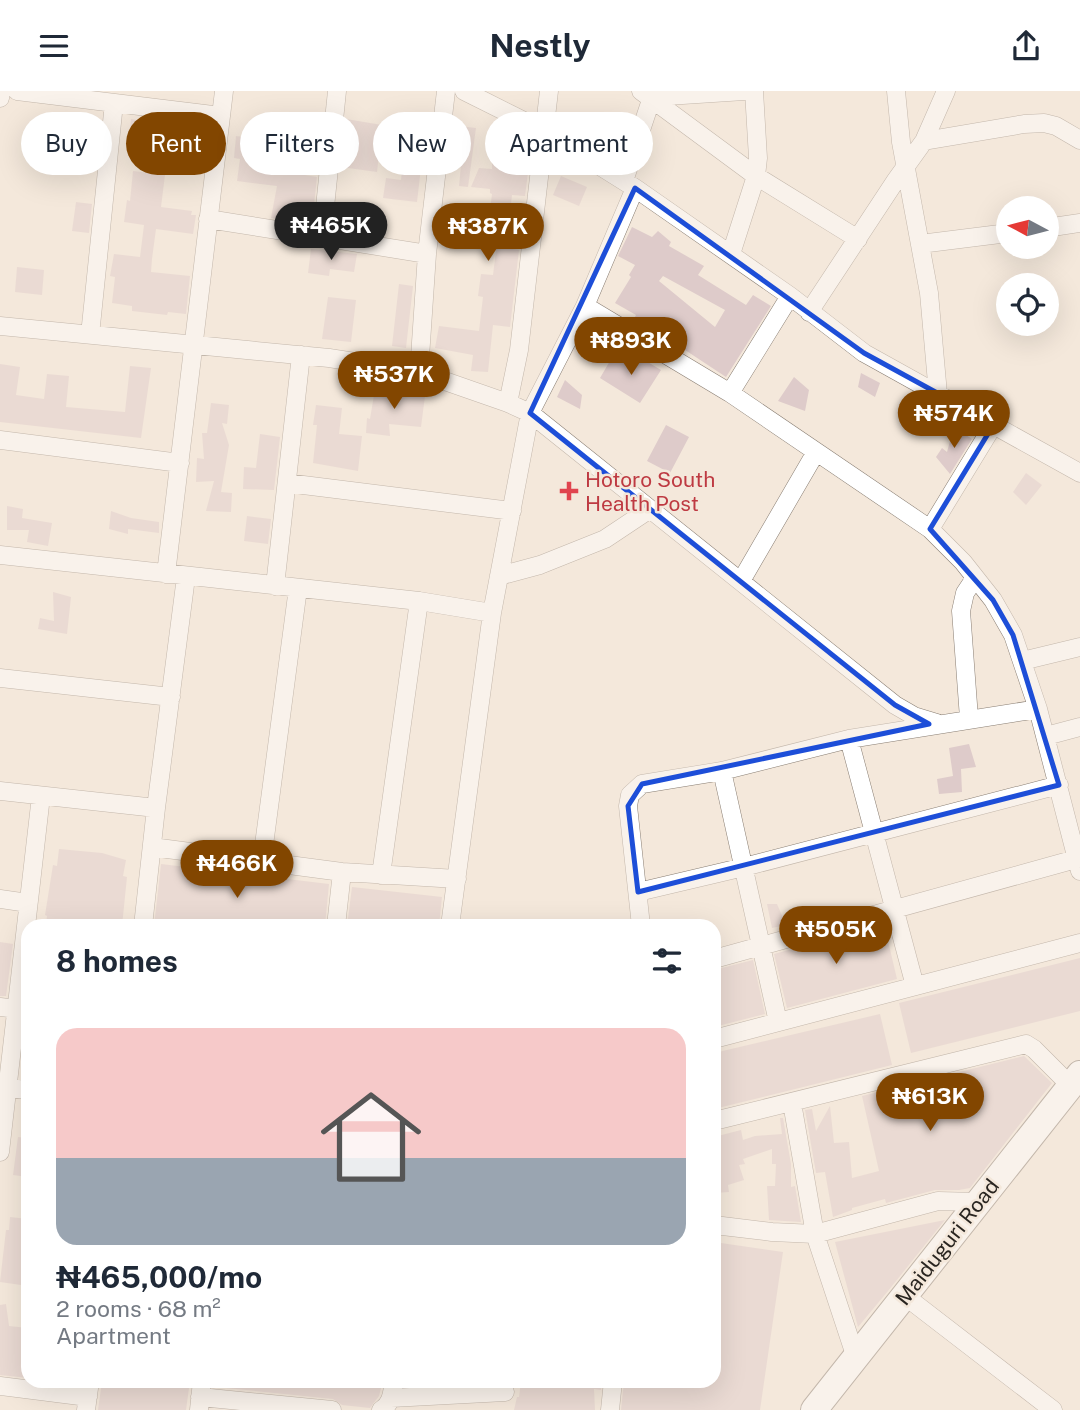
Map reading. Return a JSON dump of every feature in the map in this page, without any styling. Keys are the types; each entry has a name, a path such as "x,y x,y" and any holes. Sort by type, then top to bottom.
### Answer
{"highway":[{"name":"Maiduguri Road","path":"833,1410 977,1202 1077,1086"},
{"name":"Maiduguri Road","path":"814,1410 856,1358 911,1301 1077,1086"}],"street":[{"path":"0,98 1,91"},
{"path":"17,91 188,112"},
{"path":"221,112 224,91"},
{"path":"321,236 337,91"},
{"path":"419,372 426,254 446,91"},
{"path":"464,91 506,112"},
{"path":"546,112 549,91"},
{"path":"646,96 744,91"},
{"path":"730,254 755,176 758,158 754,91"},
{"path":"896,91 901,142 929,293 937,394"},
{"path":"809,312 896,180 925,141 946,91"},
{"path":"646,96 755,176 858,239"},
{"path":"451,919 492,613 530,413 585,306 630,184 646,96"},
{"path":"90,335 114,103"},
{"path":"925,141 1044,123 1056,126 1080,140"},
{"path":"166,574 214,175"},
{"path":"508,403 519,350 539,175"},
{"path":"615,175 790,296 864,353 1080,473"},
{"path":"208,219 426,254"},
{"path":"1059,225 1080,223"},
{"path":"920,244 996,234"},
{"path":"730,393 790,296"},
{"path":"585,306 730,393 930,529 963,562 993,600 1013,635 1046,736 1078,865 894,908 721,957"},
{"path":"0,326 301,355 419,372 508,403 530,413 895,705 914,716 937,723"},
{"path":"275,586 301,355"},
{"path":"930,529 994,424"},
{"path":"0,440 180,463"},
{"path":"741,581 816,452"},
{"path":"288,483 512,511"},
{"path":"499,576 540,565 605,540 650,509"},
{"path":"0,555 419,601 492,613"},
{"path":"144,919 186,576"},
{"path":"969,718 961,611 965,593 975,578"},
{"path":"262,860 298,588"},
{"path":"382,875 419,601"},
{"path":"1022,661 1080,647"},
{"path":"0,678 172,697"},
{"path":"640,919 628,806 630,795 642,784 722,771 849,739 1038,709"},
{"path":"1046,736 1080,727"},
{"path":"849,739 915,986"},
{"path":"722,771 778,1022"},
{"path":"638,892 1059,785"},
{"path":"0,790 156,808"},
{"path":"25,919 41,796"},
{"path":"152,847 342,872 457,879"},
{"path":"337,919 342,872"},
{"path":"0,899 28,903"},
{"path":"0,1152 8,1088 9,1008 21,942"},
{"path":"721,1037 1080,943"},
{"path":"721,1119 1026,1044 1077,1086"},
{"path":"8,1088 21,1089"},
{"path":"792,1103 815,1234 856,1358"},
{"path":"721,1226 815,1234 938,1201 977,1202"},
{"path":"911,1301 1054,1410"},
{"path":"0,1386 88,1396"},
{"path":"610,1410 612,1388"},
{"path":"389,1396 506,1394"},
{"path":"200,1396 332,1410"}],"highlighted area":[{"path":"635,188 864,353 994,424 930,529 993,600 1013,635 1059,785 638,892 628,806 642,784 929,724 895,705 530,413"}],"building":[{"path":"359,121 373,124 373,171 359,170"},
{"path":"471,127 476,128 471,165"},
{"path":"236,136 240,136 240,159 234,158"},
{"path":"240,159 240,175 317,177 312,224 271,218 277,186 237,181"},
{"path":"479,168 485,168 485,175 528,175 525,196 512,195 507,248 519,250 510,327 493,325 488,372 471,371 473,355 435,348 439,326 479,331 483,297 478,296 481,274 493,275 497,244 446,236 448,213 489,218 492,194 490,189 471,187"},
{"path":"133,175 165,175 161,207 192,211 191,215 196,215 193,234 156,229 152,259 151,272 190,276 186,314 132,311 132,306 112,303 115,277 110,276 114,254 140,257 144,225 124,222 127,200 130,201"},
{"path":"401,175 420,175 417,202 383,198 386,178 401,180"},
{"path":"460,175 470,175 468,187 459,186"},
{"path":"561,176 587,187 579,206 553,195"},
{"path":"76,202 92,204 89,233 72,231"},
{"path":"632,227 652,237 658,231 671,242 669,246 704,266 698,275 746,305 753,295 771,306 726,377 682,348 686,340 670,330 664,337 633,321 636,315 615,303 635,265 618,256","holes":["663,276 725,310 715,327 659,281"]},
{"path":"311,249 357,254 354,272 330,269 329,276 308,273"},
{"path":"17,267 44,270 42,295 15,292"},
{"path":"399,284 413,286 406,348 392,346"},
{"path":"328,297 356,300 351,342 322,339"},
{"path":"614,354 635,368 641,358 661,370 640,403 600,378"},
{"path":"0,364 20,367 16,395 44,399 47,374 69,376 66,407 125,412 130,366 151,368 141,438 0,422"},
{"path":"861,373 880,383 875,397 858,387"},
{"path":"794,377 809,390 805,411 778,401"},
{"path":"565,380 582,395 580,409 557,397"},
{"path":"375,389 425,396 421,427 389,424 390,436 366,433"},
{"path":"211,403 229,405 227,424 222,423 229,445 221,492 232,493 231,512 206,511 214,481 196,482 197,458 204,459 202,433 207,433"},
{"path":"316,405 342,408 339,434 362,436 358,471 313,463"},
{"path":"666,425 689,437 670,473 647,461"},
{"path":"954,427 972,439 950,474 936,457 942,448 947,452"},
{"path":"260,434 280,437 274,490 243,489 244,467 256,468"},
{"path":"1026,473 1042,485 1026,505 1013,492"},
{"path":"7,506 23,509 22,518 52,523 48,546 27,542 29,530 7,530"},
{"path":"111,511 131,518 159,522 159,533 128,529 128,534 109,529"},
{"path":"247,516 271,519 268,544 244,541"},
{"path":"53,592 71,597 67,634 38,629 40,618 54,621"},
{"path":"969,744 976,767 961,769 962,792 939,794 937,779 953,776 949,748"},
{"path":"59,849 102,853 126,860 123,876 127,877 123,919 47,919 45,915 53,865 57,866"},
{"path":"161,864 329,884 326,919 155,919"},
{"path":"352,887 442,897 440,919 348,919"},
{"path":"767,904 777,904 786,925 772,928"},
{"path":"884,924 897,979 787,1008 774,954"},
{"path":"0,942 13,944 6,996 0,996"},
{"path":"1080,958 1080,1011 911,1053 899,1003"},
{"path":"753,960 765,1014 721,1025 721,968"},
{"path":"880,1014 892,1065 721,1107 721,1051"},
{"path":"1024,1056 1052,1083 970,1188 935,1190 886,1203 885,1199 852,1208 833,1217 825,1172 816,1173 805,1110 812,1109 816,1131 830,1106 834,1143 849,1142 852,1178 879,1171 862,1096"},
{"path":"780,1118 783,1118 791,1164 791,1187 795,1186 801,1222 769,1220 767,1186 775,1186 776,1164 772,1164 772,1149 743,1159 745,1164 739,1165 744,1180 728,1185 729,1192 721,1193 721,1135 741,1130 743,1140 755,1136 782,1134"},
{"path":"18,1137 21,1137 21,1176 13,1175"},
{"path":"10,1217 21,1218 21,1285 0,1282 6,1230 9,1230"},
{"path":"945,1220 888,1291 858,1327 835,1242"},
{"path":"721,1243 783,1252 760,1410 621,1410 623,1388 721,1388"},
{"path":"6,1304 9,1326 21,1327 21,1377 0,1375 0,1305"},
{"path":"101,1388 189,1388 186,1410 98,1410"},
{"path":"226,1388 381,1388 370,1408 342,1405 333,1399"},
{"path":"520,1388 601,1388 594,1389 595,1410 514,1410"}],"place":[{"name":"Hotoro South Health Post","path":"569,491"}]}
